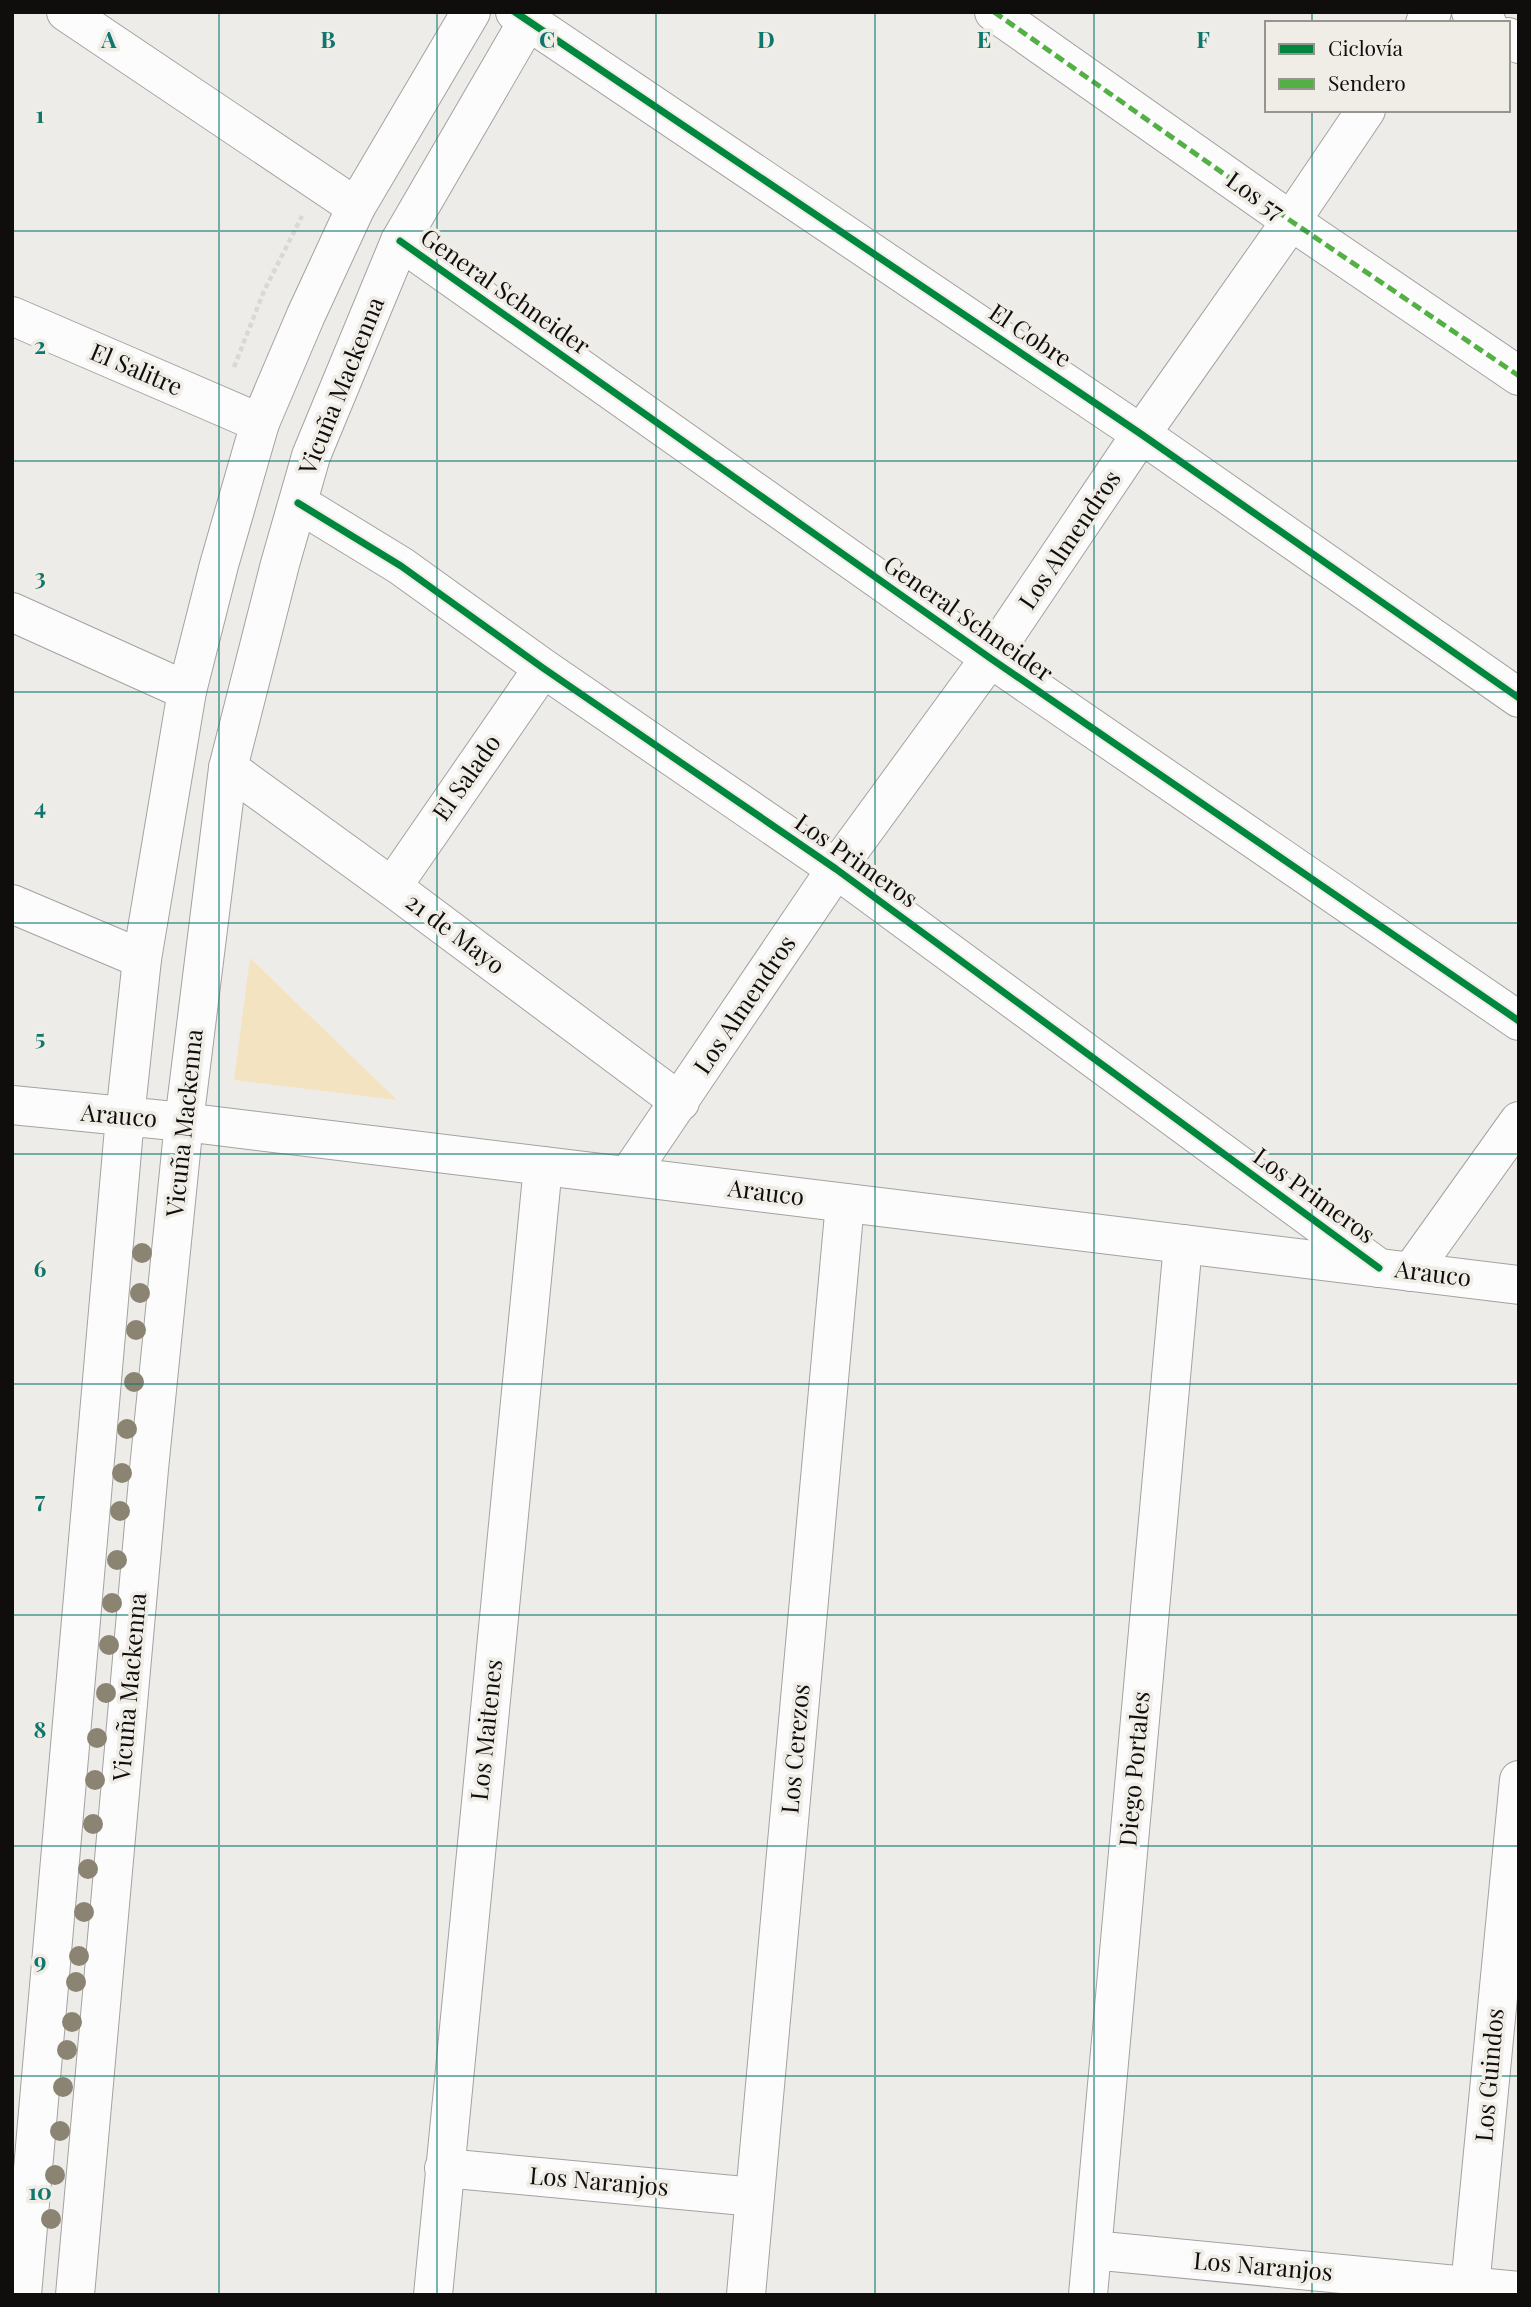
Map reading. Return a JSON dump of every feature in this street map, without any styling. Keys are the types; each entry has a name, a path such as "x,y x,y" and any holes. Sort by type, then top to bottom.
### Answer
{"street":[{"path":"66,12 356,207"},
{"path":"22,2295 125,1117 142,959 187,691 219,565 260,423 356,207 471,12"},
{"name":"Los 57","path":"993,12 1519,376"},
{"name":"Vicuña Mackenna","path":"75,2295 149,1469 184,1122 228,768 311,456 400,241 525,15"},
{"name":"El Cobre","path":"525,15 1141,434 1519,698"},
{"name":"Los Almendros","path":"628,1176 836,869 990,658 1141,434 1292,221 1365,112"},
{"name":"General Schneider","path":"400,241 990,658 1519,1021"},
{"name":"El Salitre","path":"12,316 260,423"},
{"name":"Los Primeros","path":"298,503 401,566 543,668 836,869 1395,1270"},
{"path":"12,612 187,691"},
{"name":"El Salado","path":"392,887 543,668"},
{"name":"21 de Mayo","path":"228,768 680,1102"},
{"path":"12,904 142,959"},
{"name":"Arauco","path":"12,1105 184,1122 1519,1285"},
{"path":"1395,1270 1519,1121"},
{"name":"Los Maitenes","path":"433,2295 543,1166"},
{"name":"Los Cerezos","path":"746,2295 845,1203"},
{"name":"Diego Portales","path":"1088,2295 1183,1244"},
{"name":"Los Guindos","path":"1470,2287 1519,1780"},
{"name":"Los Naranjos","path":"444,2168 755,2197"},
{"name":"Los Naranjos","path":"1092,2250 1519,2291"}],"shaded area":[{"path":"250,958 397,1100 234,1080"}],"marked path":[{"path":"994,12 1291,221 1519,376"}],"cycle path":[{"path":"515,12 1141,434 1519,698"},
{"path":"400,241 990,658 1519,1021"},
{"path":"298,503 401,566 543,668 836,869 1379,1268"}]}
